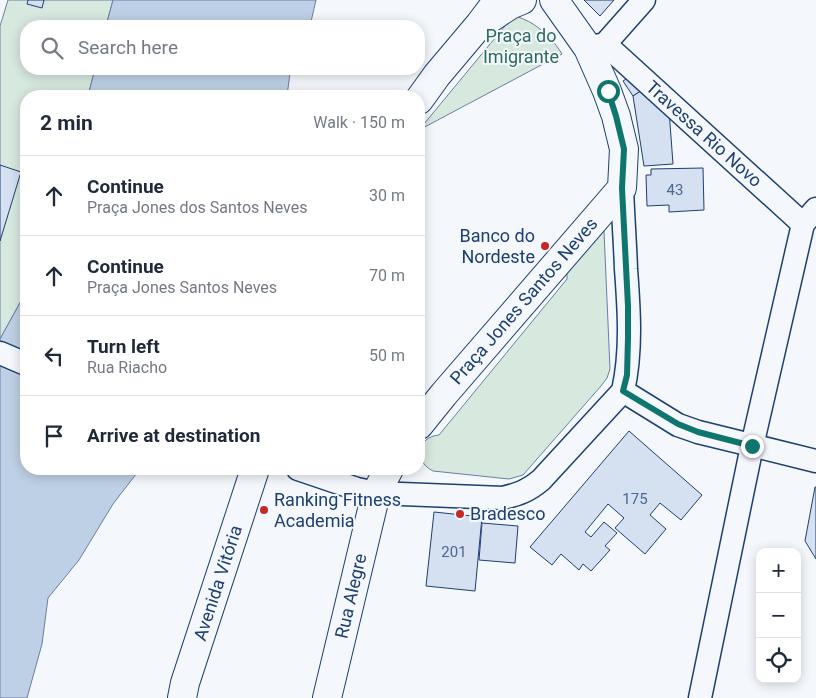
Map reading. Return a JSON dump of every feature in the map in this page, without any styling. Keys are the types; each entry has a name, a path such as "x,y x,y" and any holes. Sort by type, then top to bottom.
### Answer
{"main road":[{"path":"425,92 498,0"},
{"path":"480,24 510,5 522,0"},
{"path":"554,0 596,46 624,149 622,188"},
{"name":"Praça Jones Santos Neves","path":"425,418 622,188"},
{"name":"Avenida Vitória","path":"182,698 185,683 253,475"},
{"path":"376,493 386,475"},
{"name":"Rua Alegre","path":"327,698 376,493"}],"street":[{"path":"596,46 644,0"},
{"name":"Travessa Rio Novo","path":"596,46 809,216"},
{"name":"Praça Jones Santos Neves","path":"622,188 628,306 627,375 623,391"},
{"path":"700,698 752,446 809,216"},
{"path":"0,353 20,361"},
{"path":"316,475 376,493 503,498 518,495 530,489 541,480 623,391 678,424 698,432 816,461"}],"green space":[{"path":"8,0 113,0 108,20 20,20 20,75 93,75 90,90 20,90 20,303 0,339 0,26"},
{"name":"Praça do Imigrante","path":"514,15 541,30 553,41 562,54 425,127 425,123"},
{"path":"604,231 610,369 607,378 523,475 509,479 433,471 427,467 425,465 425,441 439,435 567,279 567,268 598,232"}],"water":[{"path":"113,0 316,0 311,20 108,20"},
{"path":"93,75 290,75 288,90 90,90"},
{"path":"20,303 20,475 135,475 113,504 79,560 48,598 42,644 27,698 0,698 0,339"}],"building":[{"path":"28,0 44,0 42,8 27,4"},
{"path":"584,0 614,0 600,16"},
{"path":"631,76 644,89 633,96 623,81"},
{"path":"644,89 669,110 673,164 644,166 633,96"},
{"path":"0,165 20,172 20,175 0,241"},
{"path":"703,168 704,210 669,212 669,205 647,206 646,175 651,175 651,169"},
{"path":"629,431 702,495 681,520 660,503 650,515 666,529 645,554 615,528 624,518 608,504 585,532 591,537 604,522 617,533 605,546 610,550 591,571 583,564 579,570 561,554 552,565 530,547"},
{"path":"816,487 816,559 805,541"},
{"path":"434,512 482,517 475,591 426,586"},
{"path":"482,523 518,526 515,563 479,560"}],"place":[{"name":"Banco do Nordeste","path":"545,246"},
{"name":"Ranking Fitness Academia","path":"264,510"},
{"name":"Bradesco","path":"460,514"}],"route":[{"path":"608,91 624,149 622,188 628,338 627,375 623,391 678,424 698,432 752,446"}]}
